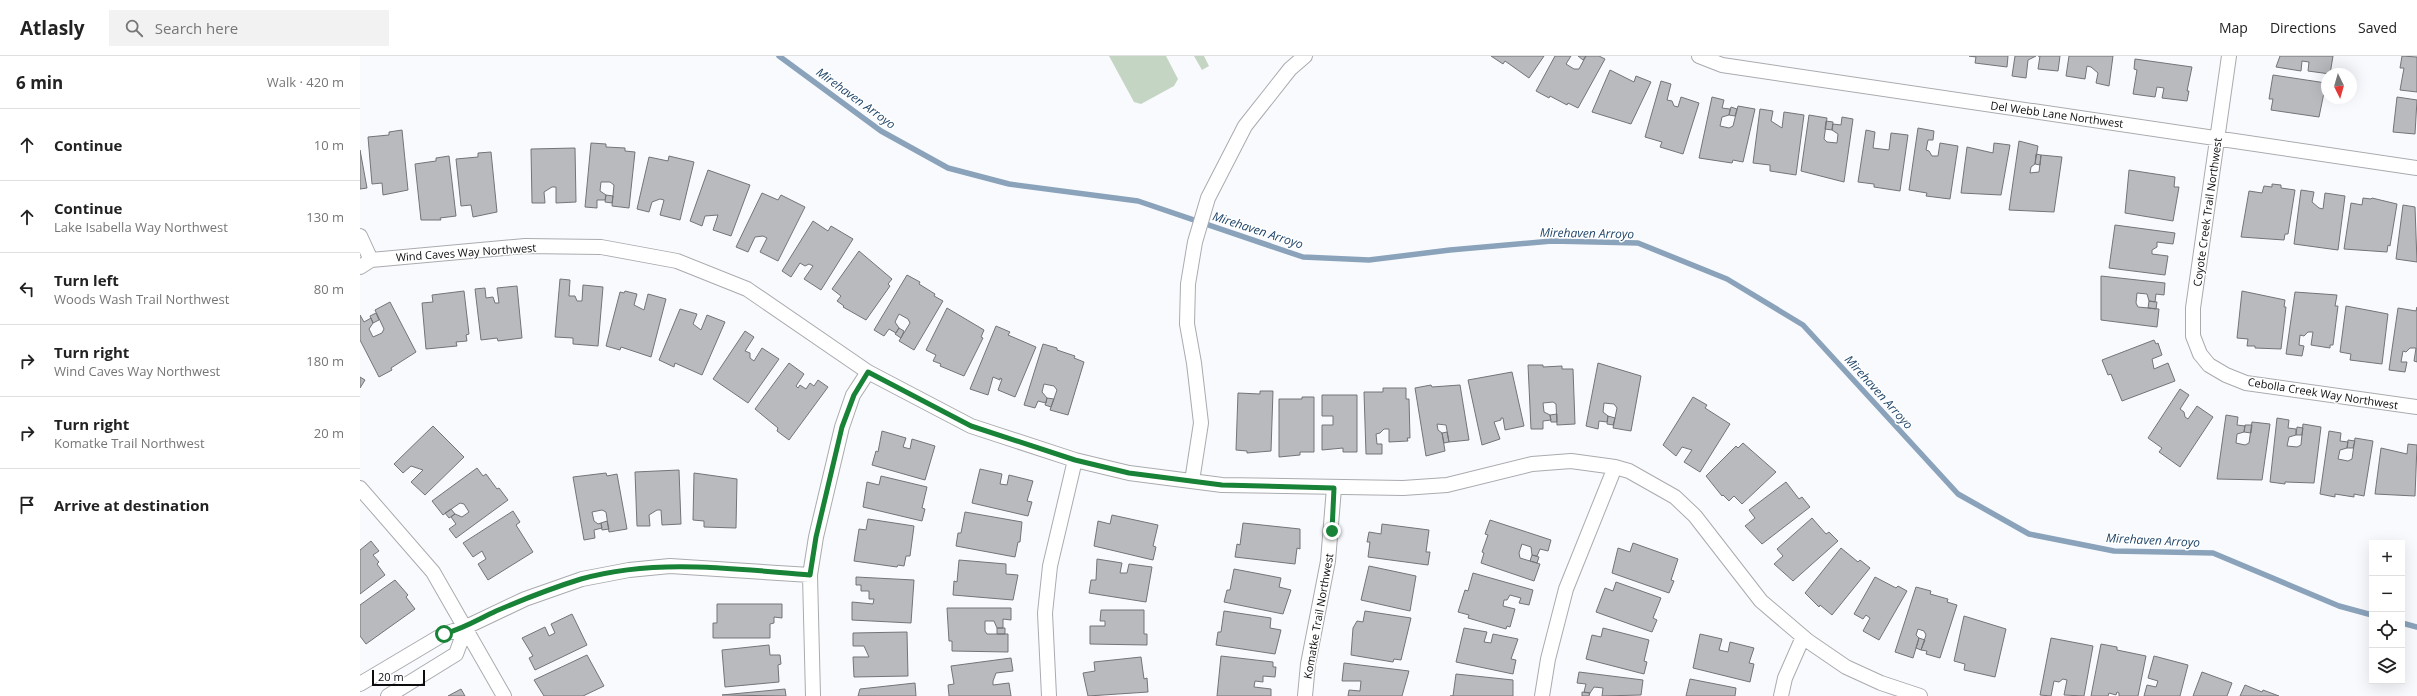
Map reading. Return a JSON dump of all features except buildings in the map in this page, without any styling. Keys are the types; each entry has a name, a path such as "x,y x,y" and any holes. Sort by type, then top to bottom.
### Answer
{"street":[{"path":"1192,481 1200,423 1194,363 1187,324 1188,284 1195,242 1208,198 1226,159 1249,121 1290,69 1305,56"},
{"name":"Del Webb Lane Northwest","path":"1699,56 1722,65 2217,137 2417,168"},
{"name":"Coyote Creek Trail Northwest","path":"2209,365 2200,354 2193,336 2193,308 2230,56"},
{"path":"360,236 366,264"},
{"name":"Wind Caves Way Northwest","path":"366,264 525,246 601,247 677,261 747,289 868,372 971,426 1075,460 1129,473 1222,485 1403,488 1447,485 1532,464 1571,460 1629,470 1675,497 1695,516 1761,601 1803,637 1846,667 1881,683 1920,696"},
{"name":"Cebolla Creek Way Northwest","path":"2209,365 2226,375 2246,382 2417,407"},
{"path":"813,696 810,575 816,537 842,427 854,395 868,372"},
{"path":"1049,696 1045,613 1050,566 1075,460"},
{"path":"1542,696 1548,659 1566,589 1615,467"},
{"path":"360,488 433,572 466,627 504,696"},
{"name":"Komatke Trail Northwest","path":"1305,696 1308,664 1328,561 1334,488"},
{"path":"360,684 444,634 466,627 525,599 582,579 629,570 670,566 810,575"},
{"path":"388,696 456,654 466,627"},
{"path":"1781,696 1785,678 1803,637"}],"green space":[{"path":"1109,56 1166,56 1178,79 1174,86 1141,104 1134,102"},
{"path":"1194,56 1204,56 1209,66 1202,70"}],"waterway":[{"name":"Mirehaven Arroyo","path":"779,56 881,131 948,168 1009,184 1138,201 1303,257 1369,260 1450,250 1552,241 1638,243 1727,279 1803,325 1958,494 2029,534 2114,551 2213,553 2339,606 2369,614"},
{"name":"Mirehaven Arroyo","path":"2405,624 2417,627"}],"route":[{"path":"444,634 466,627 484,617 525,599 582,579 629,570 670,566 712,567 810,575 816,537 842,427 854,395 868,372 971,426 1075,460 1129,473 1222,485 1334,488 1332,531"}]}
